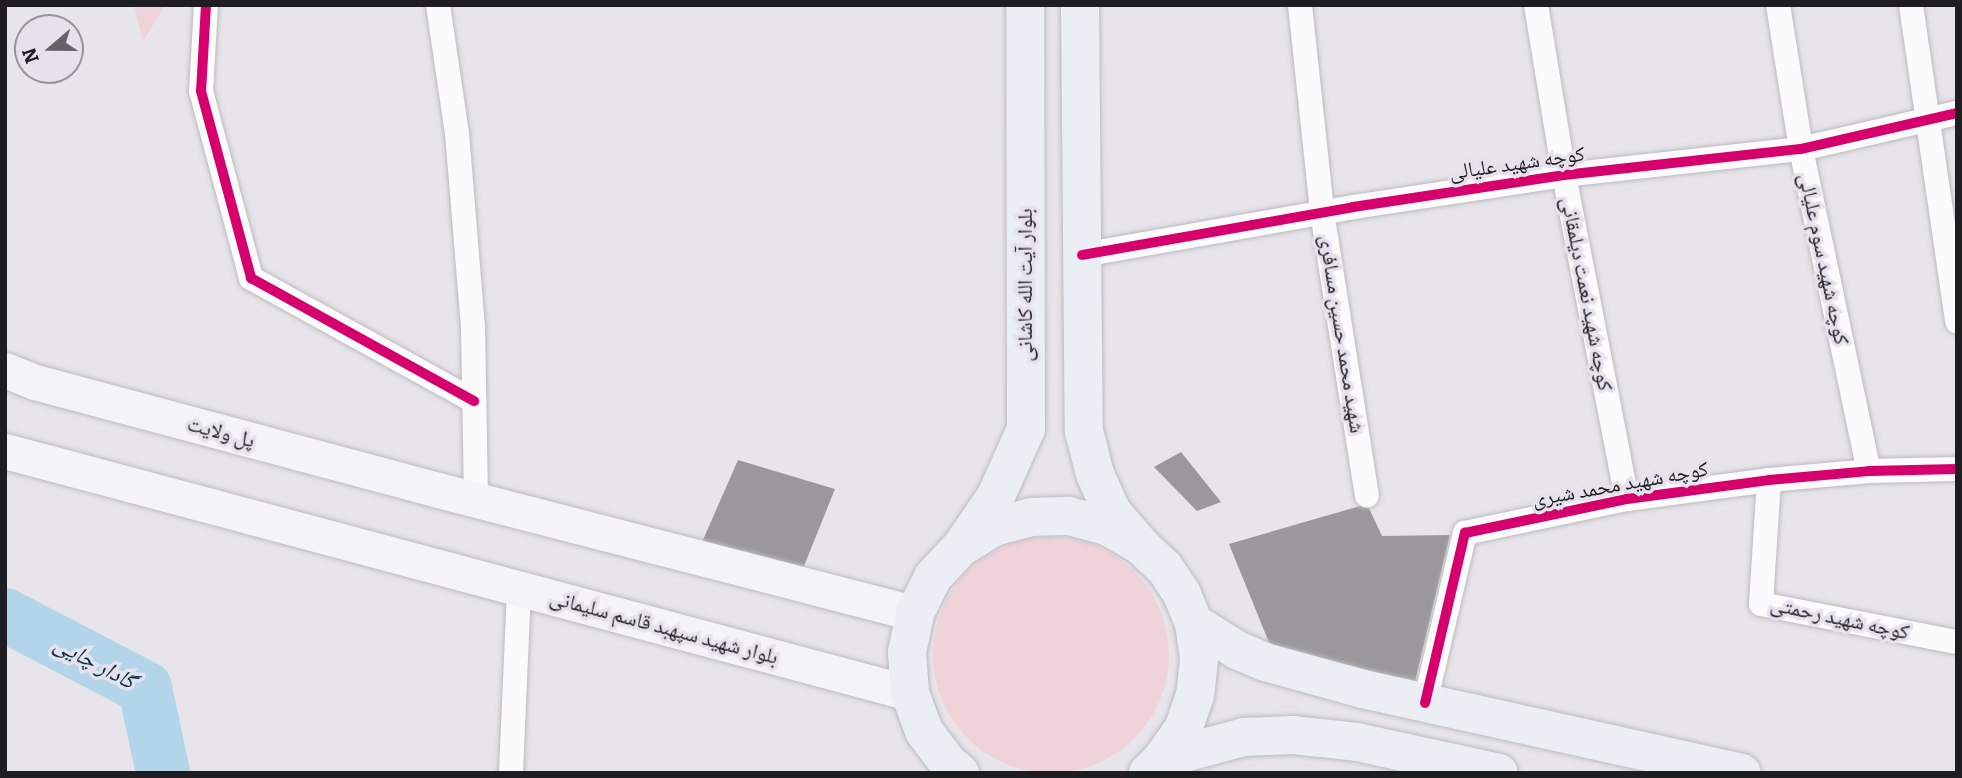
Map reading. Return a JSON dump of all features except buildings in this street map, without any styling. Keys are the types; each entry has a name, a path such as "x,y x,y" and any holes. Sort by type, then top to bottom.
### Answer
{"main road":[{"name":"بلوار آیت الله کاشانی","path":"960,548 996,496 1026,429 1024,5"},
{"path":"1080,5 1082,320 1087,442 1095,474 1112,512 1140,545 1164,567 1182,594 1194,623 1199,659 1195,695 1183,729 1155,766"},
{"path":"1026,282 1034,308 1058,326 1082,320"},
{"name":"پل ولایت","path":"5,370 35,382 476,500"},
{"name":"بلوار شهید سپهبد قاسم سلیمانی","path":"5,451 910,693"},
{"path":"476,500 915,613"},
{"path":"955,770 924,731 910,693 907,652 915,613 933,577 960,548 994,527 1044,516 1069,516 1107,526 1140,545"},
{"path":"1194,623 1237,650 1265,662 1363,689 1742,773"},
{"path":"1357,742 1363,689"},
{"path":"1155,766 1244,737 1293,735 1357,742 1499,773"}],"street":[{"path":"206,5 201,92 251,278 474,401"},
{"path":"438,5 457,133 472,326 476,500"},
{"name":"شهید محمد حسین مسافری","path":"1300,5 1322,212 1367,495"},
{"name":"کوچه شهید نعمت دیلمقانی","path":"1536,5 1564,175 1626,499"},
{"name":"کوچه شهید سوم علیالی","path":"1778,5 1801,149 1869,471"},
{"path":"1911,5 1956,316"},
{"name":"کوچه شهید علیالی","path":"1082,255 1322,212 1564,175 1801,149 1957,113"},
{"name":"کوچه شهید محمد شیری","path":"1425,703 1465,533 1626,499 1769,480 1869,471 1957,468"},
{"name":"کوچه شهید رحمتی","path":"1769,480 1761,604 1957,642"},
{"path":"511,773 519,588"}],"shaded area":[{"path":"134,5 165,5 143,42"},
{"path":"1039,537 1063,537 1107,551 1135,571 1160,610 1167,632 1167,678 1160,700 1135,739 1107,759 1085,768 1063,773 1039,773 995,759 967,739 947,711 938,689 933,667 933,643 947,599 967,571 995,551 1017,542"}],"waterway":[{"name":"گادار چایی","path":"5,615 145,688 163,773"}],"cycle path":[{"path":"206,5 201,91 251,278 474,401"},
{"path":"1082,255 1353,207 1564,175 1801,149 1957,113"},
{"path":"1425,703 1465,533 1627,499 1769,480 1869,471 1957,469"}]}
